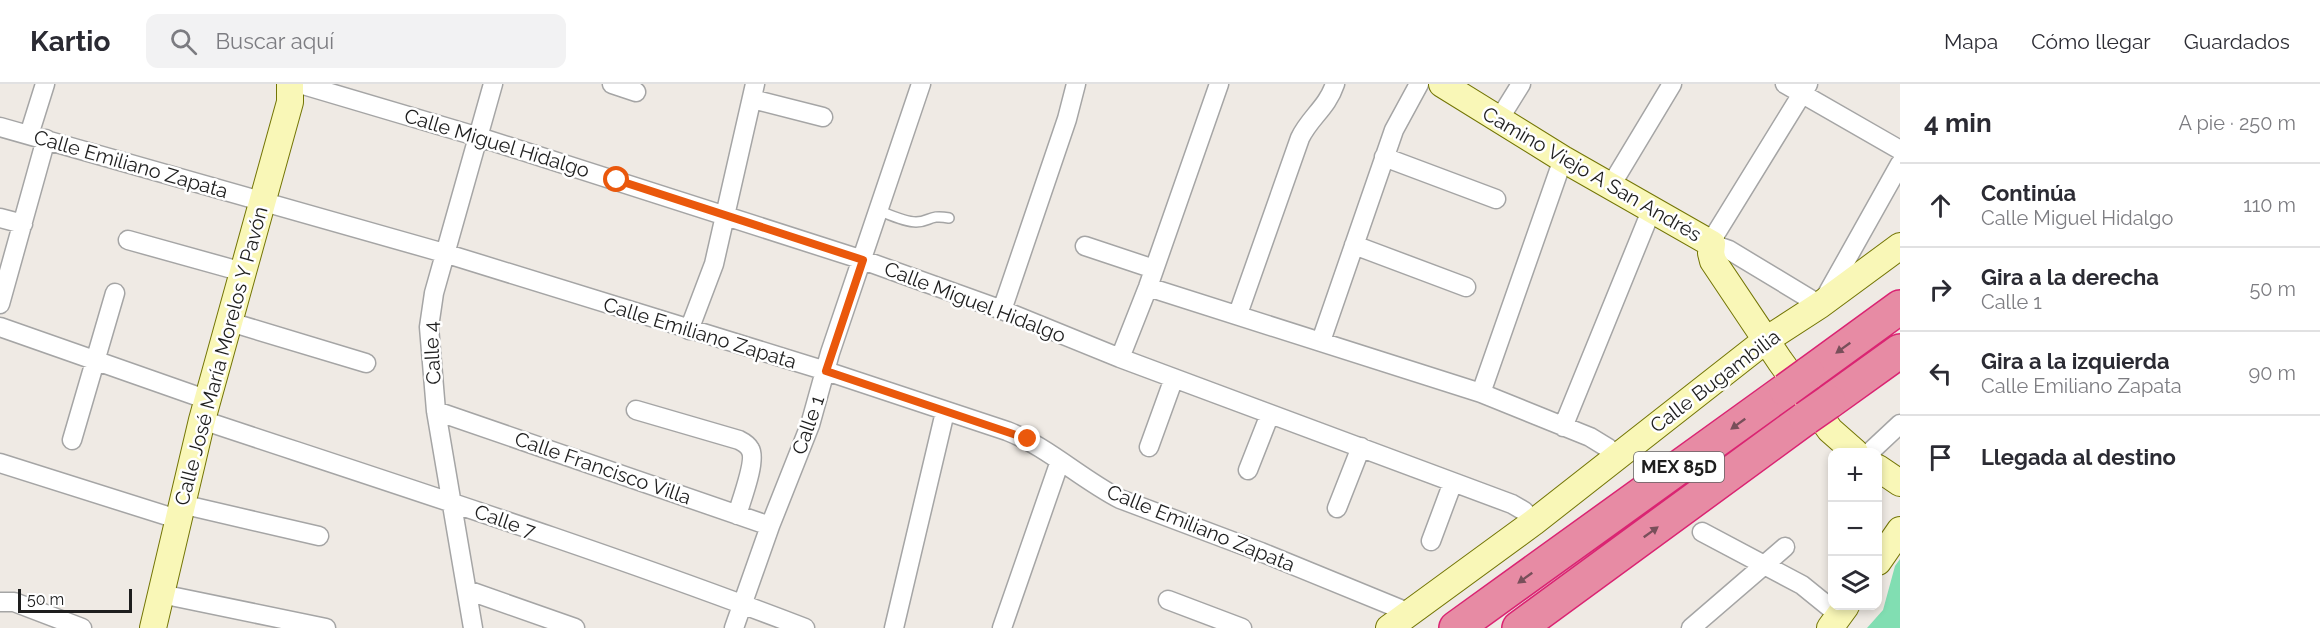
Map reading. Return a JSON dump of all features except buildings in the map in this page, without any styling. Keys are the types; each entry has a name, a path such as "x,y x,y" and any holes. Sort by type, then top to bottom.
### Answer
{"highway":[{"name":"MEX 85D","path":"1456,628 1900,307"},
{"name":"MEX 85D","path":"1519,628 1900,351"}],"street":[{"path":"0,304 23,224 45,84"},
{"name":"Calle José María Morelos Y Pavón","path":"153,628 205,410 290,102 290,84"},
{"name":"Calle Miguel Hidalgo","path":"300,84 479,137 863,260 1002,310 1120,358 1512,504 1524,511 1534,522"},
{"name":"Calle 4","path":"473,628 436,411 429,327 434,293 444,253 493,84"},
{"path":"612,84 636,92"},
{"name":"Calle 1","path":"734,628 770,526 810,424 921,84"},
{"path":"1002,310 1067,119 1076,84"},
{"path":"1120,358 1148,287 1219,84"},
{"path":"1238,314 1300,138 1328,102 1335,84"},
{"path":"1321,341 1394,130 1419,84"},
{"name":"Camino Viejo A San Andrés","path":"1442,84 1498,121 1652,212 1711,244 1729,249 1821,304"},
{"path":"1498,121 1521,84"},
{"path":"1610,187 1672,84"},
{"path":"1785,84 1805,89 1900,150"},
{"path":"1711,244 1805,89"},
{"path":"689,330 714,264 753,92 823,117"},
{"name":"Calle Emiliano Zapata","path":"0,127 444,253 826,371 1028,439 1100,489 1120,499 1261,552 1410,614"},
{"path":"1384,157 1496,199"},
{"path":"1481,393 1563,159"},
{"path":"1821,304 1900,164"},
{"path":"1563,427 1652,212"},
{"path":"0,218 23,224"},
{"path":"128,240 243,272"},
{"name":"Camino Viejo A San Andrés","path":"1711,244 1713,261 1766,340 1835,435 1849,448"},
{"path":"1354,245 1466,287"},
{"path":"1085,246 1154,269"},
{"name":"Calle Bugambilia","path":"1389,628 1534,522 1766,340 1821,304 1900,246"},
{"path":"1148,287 1481,393 1599,442 1616,457"},
{"path":"72,441 115,293"},
{"path":"230,322 366,363"},
{"name":"Calle 7","path":"0,327 96,360 205,410 453,503 805,628"},
{"path":"1149,447 1174,378"},
{"path":"636,410 746,444 750,449 752,461 737,514"},
{"name":"Calle Francisco Villa","path":"436,411 770,526"},
{"path":"894,628 945,412"},
{"path":"1248,470 1270,414"},
{"path":"1875,448 1900,424"},
{"path":"1337,508 1361,447"},
{"path":"1002,628 1060,460"},
{"path":"0,463 179,512 319,536"},
{"path":"1882,471 1900,483"},
{"path":"1431,541 1453,482"},
{"path":"1882,556 1900,530"},
{"path":"1702,532 1802,585 1839,616"},
{"path":"1691,628 1785,547"},
{"path":"467,590 575,628"},
{"path":"161,594 326,628"},
{"path":"1168,600 1242,628"},
{"path":"0,601 14,602 82,628"}],"lane":[{"path":"879,211 912,222 919,222 934,216 948,218"}],"green space":[{"path":"1900,559 1900,628 1867,628 1883,610 1895,566"}],"route":[{"path":"617,180 863,260 826,371 1028,439"}]}
